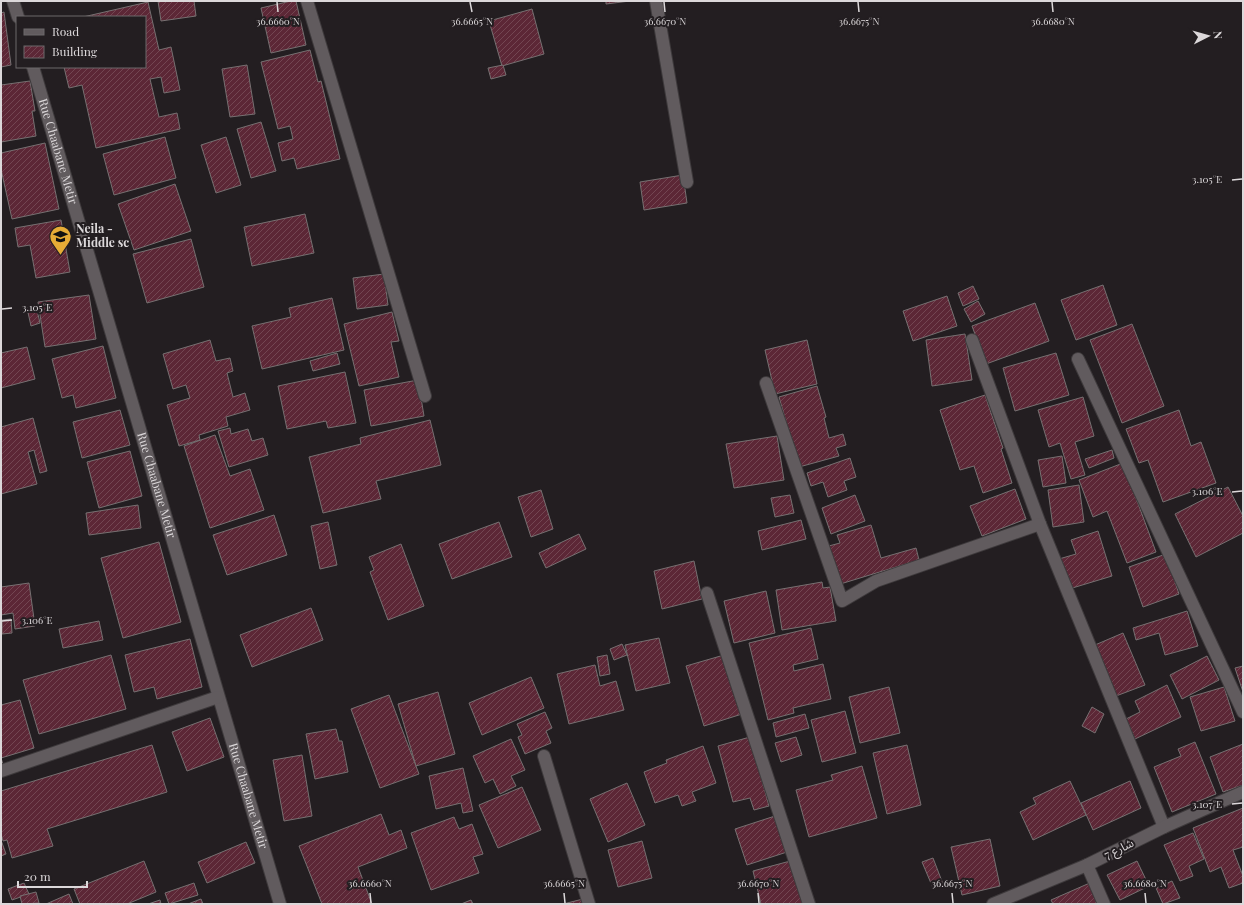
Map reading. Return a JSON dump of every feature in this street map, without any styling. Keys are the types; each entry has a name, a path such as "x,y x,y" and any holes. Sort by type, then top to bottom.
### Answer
{"street":[{"path":"14,1 18,16"},
{"path":"307,1 425,396"},
{"path":"656,1 687,182"},
{"name":"Rue Chaabane Metir","path":"33,68 280,904"},
{"path":"972,340 1040,524 1164,827"},
{"path":"1078,359 1243,712"},
{"path":"766,384 842,601 876,581 1040,524"},
{"path":"707,593 809,904"},
{"path":"1,771 218,697"},
{"path":"544,756 589,904"},
{"name":"شارع 7","path":"993,904 1087,865 1164,827 1243,792"},
{"path":"1087,865 1104,904"}],"building":[{"path":"158,1 194,1 196,16 161,21"},
{"path":"296,1 306,45 271,53 261,8"},
{"path":"606,1 630,1 606,4"},
{"path":"148,2 159,50 171,47 180,90 164,93 161,77 150,79 159,117 177,113 180,129 96,148 82,85 69,88 64,68 146,68 146,16 87,16"},
{"path":"532,9 544,54 502,66 489,21"},
{"path":"4,12 11,65 1,67 1,13"},
{"path":"310,50 318,82 321,81 340,159 297,169 294,158 282,161 278,143 293,139 290,126 278,129 261,62"},
{"path":"247,65 255,114 230,117 222,69"},
{"path":"503,65 506,75 491,79 488,68"},
{"path":"30,81 35,111 32,111 36,136 1,142 1,85"},
{"path":"261,122 276,171 251,178 237,129"},
{"path":"165,137 176,178 114,195 103,154"},
{"path":"226,137 241,185 216,193 201,145"},
{"path":"45,143 59,209 12,219 1,169 1,153"},
{"path":"683,175 687,203 644,210 640,182"},
{"path":"175,184 191,231 134,250 118,204"},
{"path":"305,214 314,253 252,266 244,227"},
{"path":"61,220 70,272 36,278 30,245 18,247 15,228"},
{"path":"191,239 204,287 147,303 133,254"},
{"path":"384,274 388,305 357,309 353,278"},
{"path":"1103,285 1117,325 1076,340 1061,300"},
{"path":"973,286 979,299 963,306 958,293"},
{"path":"89,295 96,339 45,347 38,302"},
{"path":"947,296 957,326 913,341 903,311"},
{"path":"332,298 344,350 262,369 252,326 291,317 289,308"},
{"path":"978,301 985,314 971,322 964,309"},
{"path":"1035,303 1049,341 986,364 972,326"},
{"path":"36,306 40,323 31,326 27,308"},
{"path":"392,312 399,341 391,342 399,377 359,386 344,324"},
{"path":"1132,324 1164,406 1122,423 1090,340"},
{"path":"965,334 972,380 932,386 926,340"},
{"path":"210,340 216,361 230,358 233,371 227,373 233,397 245,393 250,410 226,417 228,426 199,435 200,440 179,446 167,405 190,398 186,385 173,389 163,354"},
{"path":"807,340 817,384 775,394 765,350"},
{"path":"103,346 116,398 76,408 73,395 62,398 52,359"},
{"path":"27,347 35,379 1,388 1,353"},
{"path":"337,353 340,364 313,371 310,361"},
{"path":"1056,353 1069,395 1015,411 1003,368"},
{"path":"345,372 356,423 328,428 326,421 287,429 278,386"},
{"path":"418,380 424,416 371,426 364,390"},
{"path":"817,386 826,417 824,418 829,438 843,434 846,445 836,448 839,456 799,467 779,397"},
{"path":"985,395 1003,448 1001,449 1012,483 983,493 974,466 960,470 940,410"},
{"path":"1083,397 1094,436 1075,442 1085,475 1071,479 1060,443 1049,447 1038,410"},
{"path":"120,410 130,445 82,458 73,422"},
{"path":"1179,410 1191,446 1201,442 1216,483 1163,502 1148,460 1139,463 1126,429"},
{"path":"33,418 47,471 40,473 34,450 28,452 37,484 1,494 1,427"},
{"path":"430,420 441,465 376,481 381,499 323,513 309,457 361,444 360,438"},
{"path":"230,428 231,434 248,429 252,441 263,438 268,455 229,467 218,431"},
{"path":"215,435 230,476 250,469 264,510 210,528 184,446"},
{"path":"777,436 784,480 734,488 726,444"},
{"path":"1112,450 1114,458 1089,468 1085,459"},
{"path":"130,451 142,496 99,508 87,462"},
{"path":"1062,456 1066,483 1043,487 1038,460"},
{"path":"850,458 856,477 844,481 847,490 828,497 823,482 811,486 807,473"},
{"path":"1123,463 1156,552 1127,563 1107,511 1093,517 1079,480"},
{"path":"1079,485 1084,522 1053,527 1048,490"},
{"path":"1228,487 1243,516 1243,533 1196,557 1175,514"},
{"path":"1015,489 1026,519 982,536 970,506"},
{"path":"541,490 553,529 531,537 518,497"},
{"path":"790,495 794,513 775,517 771,498"},
{"path":"855,495 865,521 831,534 822,508"},
{"path":"138,505 141,528 89,535 86,513"},
{"path":"274,515 287,555 227,575 213,535"},
{"path":"801,520 806,539 762,550 758,531"},
{"path":"328,522 337,565 320,569 311,526"},
{"path":"499,522 512,557 452,579 439,544"},
{"path":"871,525 881,558 916,548 919,560 837,585 825,547 840,543 837,535"},
{"path":"1098,531 1112,576 1069,589 1059,559 1076,554 1071,540"},
{"path":"579,534 586,549 546,568 539,553"},
{"path":"159,542 181,622 123,638 101,558"},
{"path":"401,544 424,606 388,620 370,572 374,570 369,557"},
{"path":"1166,554 1179,594 1143,607 1129,567"},
{"path":"694,561 702,599 662,609 654,571"},
{"path":"822,582 823,588 830,587 836,621 782,630 776,590"},
{"path":"29,583 35,626 15,629 13,613 1,615 1,587"},
{"path":"766,591 775,633 734,643 724,601"},
{"path":"311,608 323,640 252,667 240,635"},
{"path":"1187,611 1198,646 1165,655 1159,633 1136,640 1133,628"},
{"path":"11,619 12,633 2,634 2,620"},
{"path":"99,621 103,640 63,648 59,629"},
{"path":"811,628 818,659 793,665 794,671 823,664 831,699 793,708 794,713 768,720 749,643"},
{"path":"1123,633 1145,685 1116,696 1095,645"},
{"path":"659,638 670,683 636,691 625,645"},
{"path":"190,639 202,687 157,699 154,687 134,692 125,655"},
{"path":"622,644 627,655 614,660 610,649"},
{"path":"111,655 126,709 39,734 23,680"},
{"path":"607,655 610,674 600,676 597,657"},
{"path":"724,655 742,714 704,726 686,666"},
{"path":"1207,656 1219,680 1182,699 1170,675"},
{"path":"595,665 600,686 616,681 624,710 569,724 557,674"},
{"path":"1243,666 1243,692 1235,668"},
{"path":"531,677 544,708 482,735 469,703"},
{"path":"1167,685 1181,717 1135,739 1126,719 1140,712 1135,701"},
{"path":"889,687 900,733 860,743 849,697"},
{"path":"1224,687 1235,721 1201,731 1190,697"},
{"path":"438,692 455,754 416,766 398,704"},
{"path":"389,695 419,774 380,788 351,709"},
{"path":"20,700 34,748 1,758 1,705"},
{"path":"1092,707 1104,714 1095,733 1082,726"},
{"path":"845,711 856,753 822,762 811,720"},
{"path":"545,712 552,728 546,731 551,743 525,754 518,737 522,735 517,724"},
{"path":"805,714 809,728 776,737 773,723"},
{"path":"210,718 224,757 187,771 172,732"},
{"path":"336,729 339,741 342,741 348,772 315,779 306,734"},
{"path":"750,737 769,806 754,810 750,798 733,802 718,746"},
{"path":"796,737 802,755 781,762 775,743"},
{"path":"511,739 525,770 511,776 516,786 500,794 493,779 485,783 473,756"},
{"path":"1195,742 1216,794 1172,812 1154,767 1181,756 1178,749"},
{"path":"1243,744 1243,785 1223,792 1210,757"},
{"path":"152,745 167,792 47,829 53,846 12,858 7,840 3,841 1,834 1,791"},
{"path":"907,745 921,805 887,814 873,753"},
{"path":"703,746 716,783 692,792 696,801 682,806 678,795 655,803 644,772 667,763 666,760"},
{"path":"302,755 312,816 284,821 273,760"},
{"path":"1,758 4,767 1,768"},
{"path":"862,766 877,818 809,837 796,790 833,780 831,775"},
{"path":"463,768 473,811 463,813 461,803 436,809 429,776"},
{"path":"1070,781 1086,815 1033,840 1020,812 1036,804 1033,798"},
{"path":"1130,781 1141,808 1093,830 1081,803"},
{"path":"627,783 645,825 608,842 590,799"},
{"path":"522,787 541,830 498,848 479,805"},
{"path":"1243,808 1243,847 1233,850 1243,876 1243,883 1229,888 1221,867 1210,872 1193,828"},
{"path":"381,814 389,835 401,830 407,848 358,867 372,904 322,904 299,846"},
{"path":"775,816 787,852 747,865 735,829"},
{"path":"454,817 459,829 472,824 483,854 473,857 479,873 431,890 411,833"},
{"path":"1193,833 1204,859 1189,866 1193,876 1180,881 1164,845"},
{"path":"990,839 1000,886 962,895 951,847"},
{"path":"1,840 6,854 1,856"},
{"path":"642,841 652,878 618,887 608,850"},
{"path":"246,842 255,863 207,883 198,862"},
{"path":"933,858 943,884 933,888 922,862"},
{"path":"794,860 805,904 761,904 753,871"},
{"path":"144,861 156,892 127,904 80,904 74,889"},
{"path":"1137,861 1149,886 1120,900 1107,875"},
{"path":"1172,881 1180,898 1163,904 1156,888"},
{"path":"1092,882 1102,904 1053,904 1051,900"},
{"path":"24,883 29,894 12,900 8,889"},
{"path":"194,883 198,895 169,904 165,893"},
{"path":"36,892 39,903 22,904 20,896"},
{"path":"69,894 73,904 46,904"},
{"path":"201,899 203,904 188,904"},
{"path":"583,899 584,904 563,904"},
{"path":"160,900 161,904 148,904"},
{"path":"471,900 473,904 461,904"}],"place":[{"name":"Neila - Middle sc","path":"60,256"}]}
